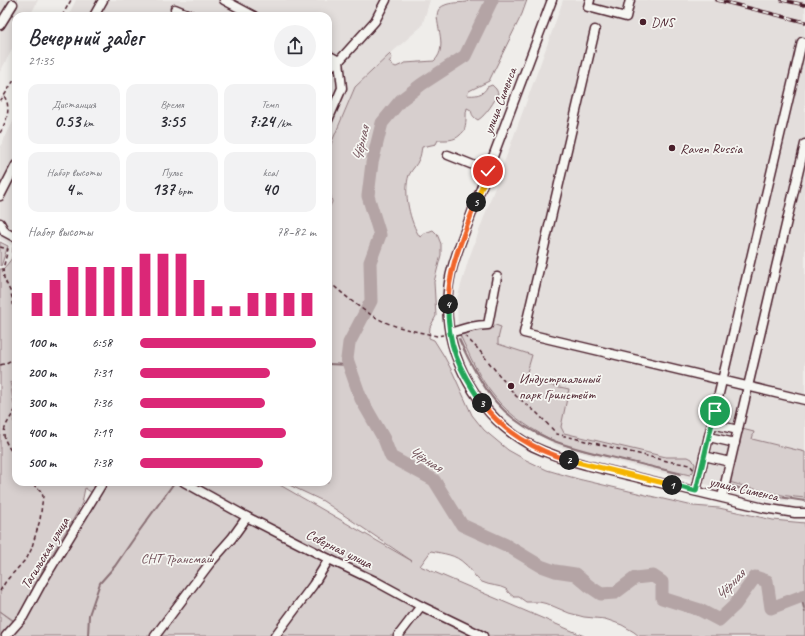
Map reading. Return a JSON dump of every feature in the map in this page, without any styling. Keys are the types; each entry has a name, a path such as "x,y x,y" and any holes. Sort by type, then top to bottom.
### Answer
{"street":[{"path":"96,12 103,0"},
{"path":"224,0 246,12"},
{"path":"332,65 338,61 375,21 386,0"},
{"name":"улица Сименса","path":"552,0 453,265 448,292 448,320 445,334 459,364 471,387 487,411 509,431 534,447 560,457 593,466 764,508 795,513 805,513"},
{"path":"590,0 588,7 626,17 630,0"},
{"path":"0,25 13,4"},
{"path":"175,9 182,12"},
{"path":"596,30 524,333 805,400"},
{"path":"696,491 802,42 805,43"},
{"path":"332,57 338,61"},
{"path":"332,111 342,88 338,61"},
{"path":"722,497 805,144"},
{"path":"448,155 488,171"},
{"path":"0,196 12,173"},
{"path":"0,223 5,232 12,236"},
{"path":"445,334 478,325 488,325 497,277"},
{"path":"712,424 738,430"},
{"path":"709,437 735,443"},
{"path":"704,456 730,462"},
{"name":"Тагильская улица","path":"6,636 22,618 41,584 102,486"},
{"name":"Северная улица","path":"191,486 247,517 483,636"},
{"path":"155,636 247,517"},
{"path":"274,636 313,585 329,559"},
{"path":"398,636 421,606"},
{"path":"0,632 6,636"}],"path":[{"path":"64,12 71,0"},
{"path":"0,101 12,83"},
{"path":"0,133 4,124 8,106 4,96"},
{"path":"0,246 8,249 3,269 4,278 12,298"},
{"path":"332,284 359,307 385,322 436,336 445,334"},
{"path":"460,330 479,350 516,396 537,413 557,434 690,465 696,474"},
{"path":"0,365 12,360"},
{"path":"12,415 2,431 1,436 6,447 12,454"},
{"path":"0,590 32,550 40,520 43,496 40,490 35,486"}],"shaded area":[{"path":"0,0 38,0 32,12 12,12 12,50 0,72"},
{"path":"76,0 430,0 422,26 355,87 332,142 332,12 70,12"},
{"path":"563,0 805,0 805,500 773,501 559,447 514,420 493,399 474,368 458,335 457,299 468,261"},
{"path":"12,124 12,246 0,239 0,147"}],"green space":[{"name":"СНТ Трансмаш","path":"468,0 527,0 522,14 489,81 469,91 467,95 476,95 484,92 487,87 492,85 498,93 490,108 478,120 473,116 471,110 467,108 466,125 463,132 458,137 450,140 438,140 436,144 422,147 418,161 409,175 407,182 408,207 416,231 420,237 433,230 437,234 441,244 441,255 434,282 436,316 430,327 429,338 434,340 444,356 472,415 484,430 508,450 524,459 547,470 578,479 693,506 719,508 773,520 805,523 805,636 639,636 622,625 605,619 584,617 569,613 548,604 526,602 519,597 514,597 506,589 479,580 461,561 449,555 431,551 420,566 584,636 0,636 0,611 0,269 3,269 12,258 12,383 10,382 12,394 12,486 282,486 412,561 323,501 291,486 332,486 332,142 355,87 390,54 392,58 389,62 396,67 405,63 434,61 439,55 441,40 437,18 440,8 449,4 467,2","holes":["85,488 92,493 40,576 82,503"]},
{"path":"0,242 8,246 1,266 0,266"},
{"path":"490,323 501,327 498,344 532,355 527,372 527,380 569,389 561,427 564,433 666,457 688,457 692,459 695,464 693,472 690,475 577,449 549,438 523,423 500,403 489,389 475,367 460,335 489,327"},
{"path":"742,429 754,432 752,439 805,452 805,498 757,490 729,482"}],"waterway":[{"name":"Чёрная","path":"492,0 465,56 422,84 401,100 382,123 372,163 368,196 380,235 370,262 371,301 349,343 347,359 361,399 384,439 391,457 434,480 462,525 506,545 541,566 555,571 575,574 601,594 615,593 635,578 653,576 662,582 662,598 700,610 719,620 735,605 755,577 767,581 771,608 805,595"},
{"path":"459,339 475,372 490,395 521,425 551,440 582,450 680,474"},
{"path":"332,364 349,365"},
{"path":"88,636 89,615 100,583 115,566 172,486"},
{"path":"733,486 760,494 805,501"},
{"path":"801,597 805,612"}],"railway":[{"path":"717,0 805,22"},
{"path":"782,0 805,5"}],"place":[{"name":"DNS","path":"643,22"},
{"name":"Raven Russia","path":"672,148"},
{"name":"Индустриальный парк Гринстейт","path":"511,386"}],"route":[{"path":"488,171 453,265 448,292 448,320 452,347 471,387 487,411 509,431 534,447 560,457 696,491 715,411"}]}
